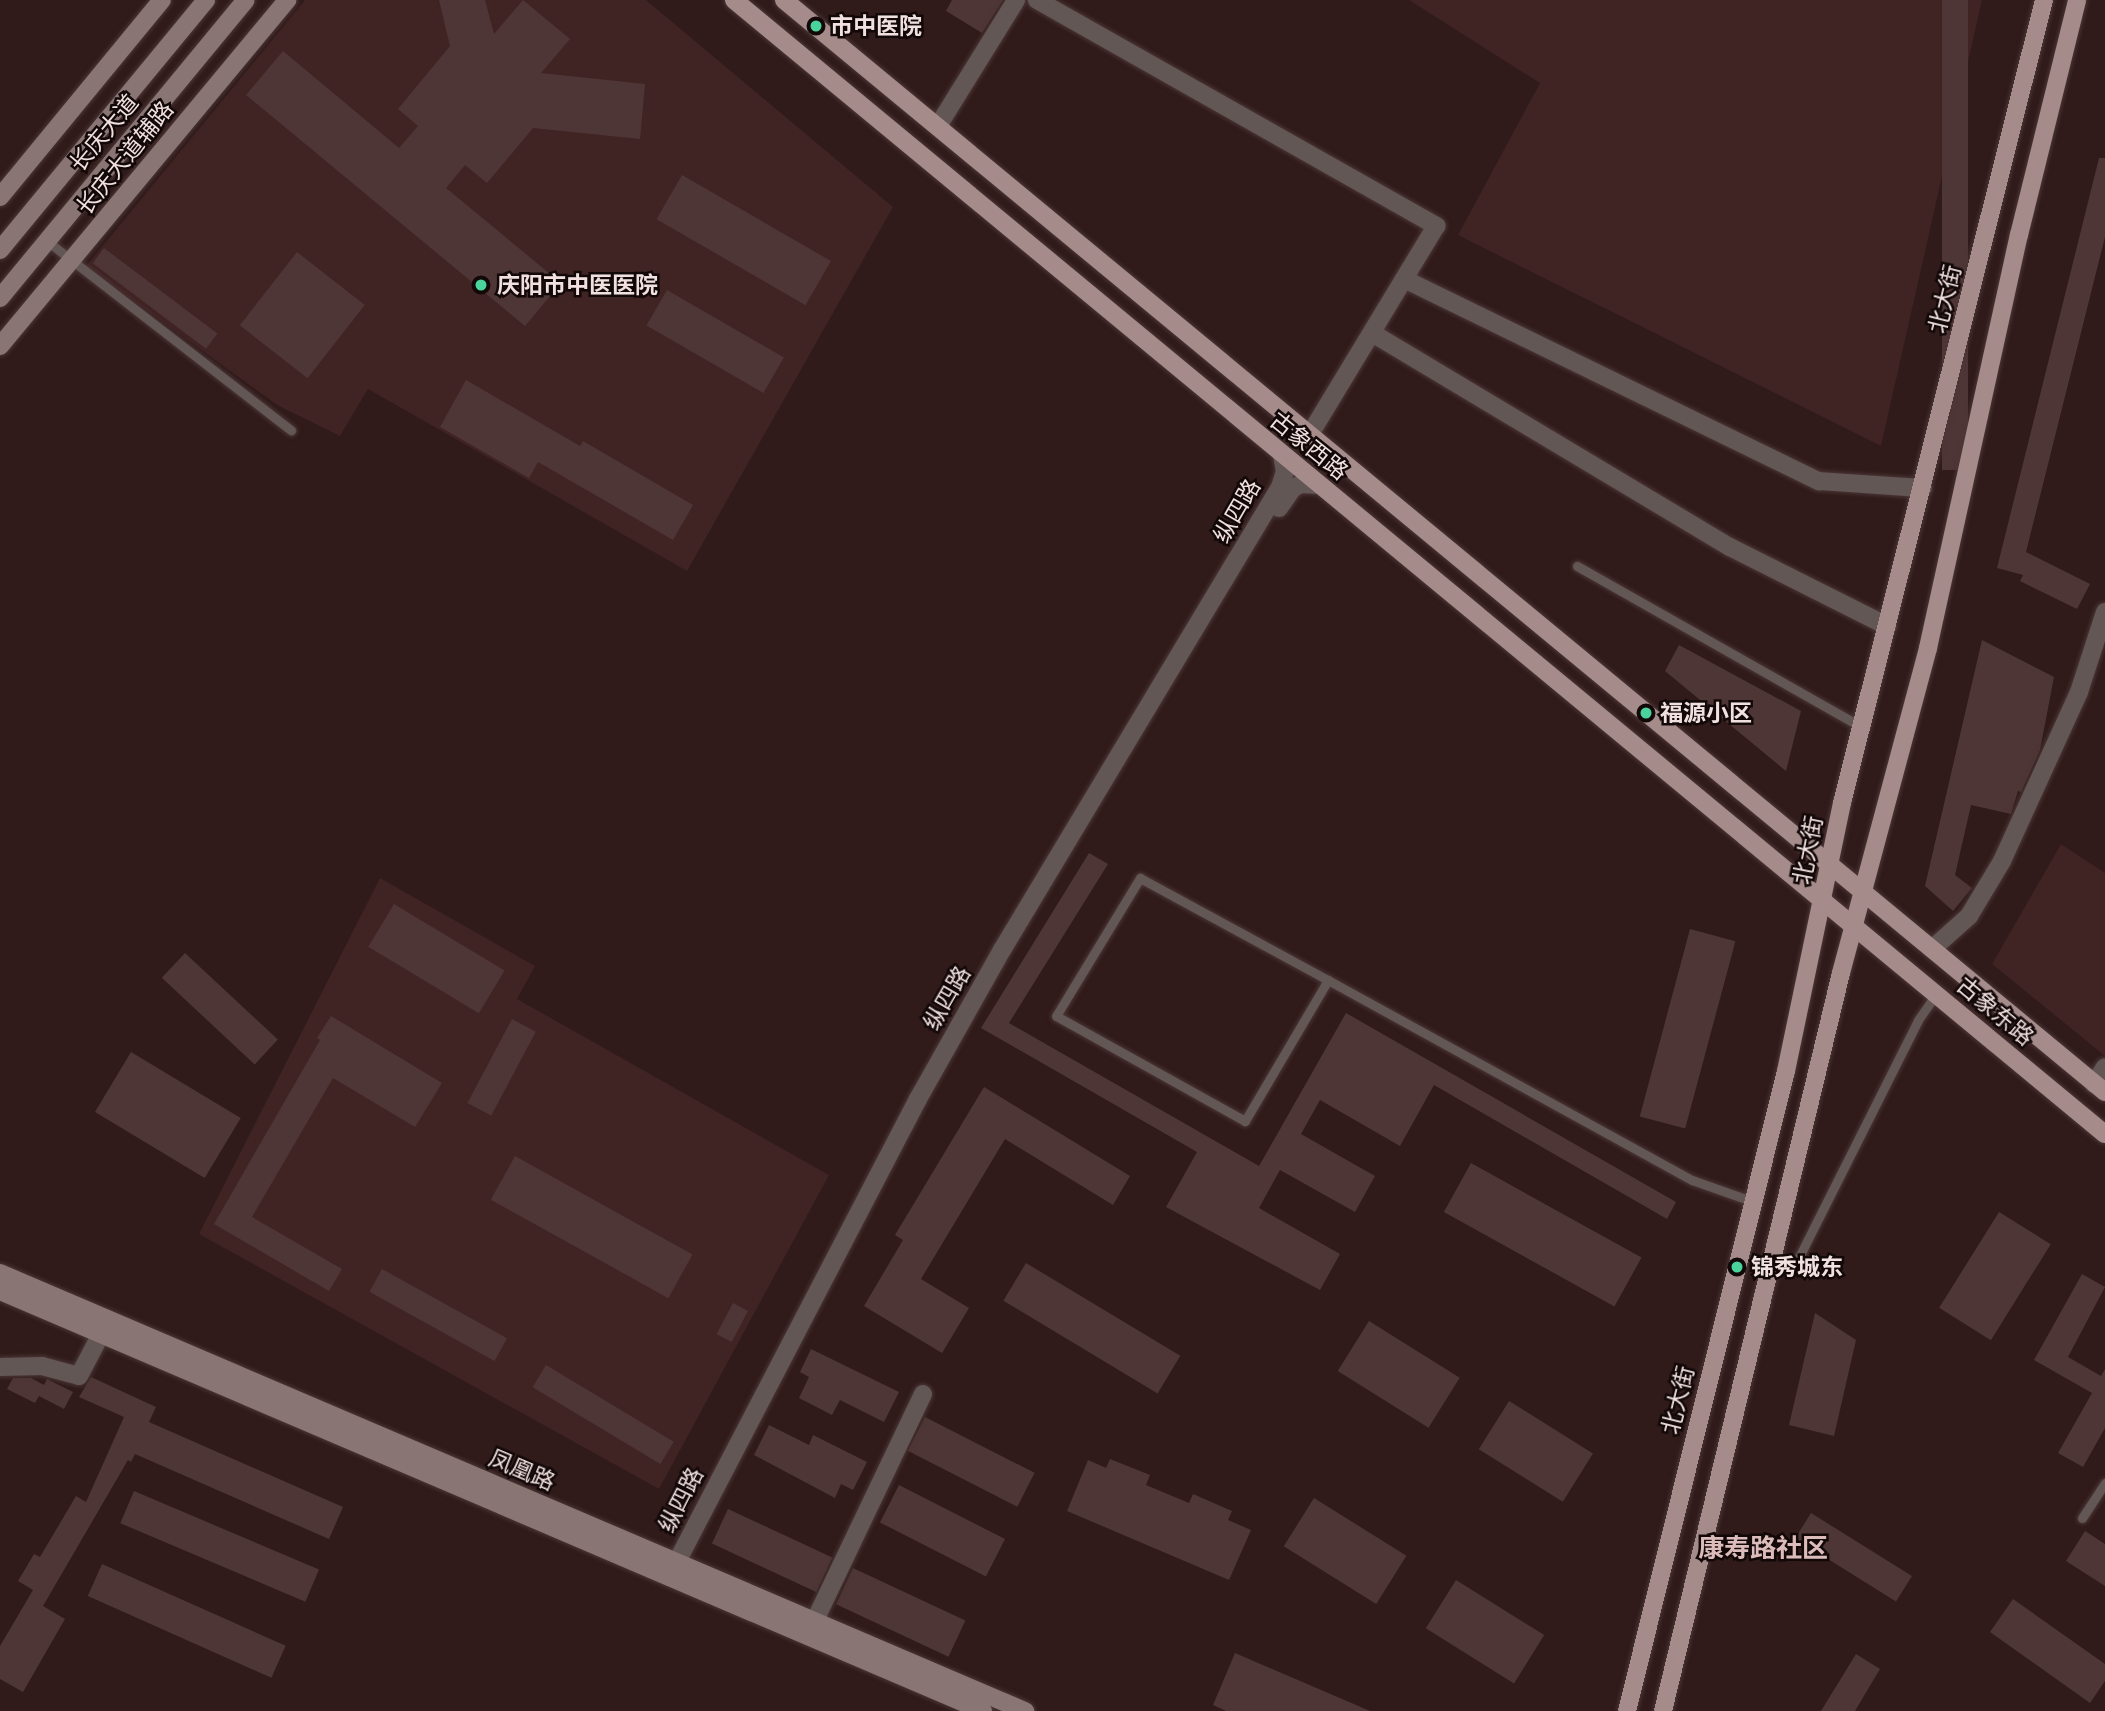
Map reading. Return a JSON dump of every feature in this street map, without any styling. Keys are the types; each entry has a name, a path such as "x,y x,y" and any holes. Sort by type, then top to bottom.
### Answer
{"main road":[{"name":"古象西路","path":"734,0 1854,926"},
{"name":"古象西路","path":"784,0 1864,892"},
{"name":"北大街","path":"1627,1711 1754,1202 1824,901 1842,803 2044,0"},
{"path":"1663,1711 1854,926 1928,648 2019,235 2077,0"},
{"name":"古象东路","path":"1864,892 2100,1088"},
{"name":"古象东路","path":"1854,926 2105,1134"}],"street":[{"path":"0,197 162,0"},
{"name":"长庆大道","path":"0,250 206,0"},
{"name":"长庆大道","path":"0,298 246,0"},
{"name":"长庆大道辅路","path":"0,346 287,0"},
{"path":"938,126 1016,0"},
{"path":"1037,0 1436,226 1310,434"},
{"path":"1404,279 1819,481 1923,488"},
{"path":"1372,333 1730,547 1886,626"},
{"name":"纵四路","path":"677,1573 918,1099 1002,950 1280,487 1285,472 1282,455"},
{"name":"纵四路","path":"677,1573 927,1103 1012,955 1288,494 1301,484 1318,485"},
{"path":"1932,949 1969,916 2003,860 2079,692 2105,612"},
{"path":"2100,1088 2105,1067"},
{"name":"凤凰路","path":"0,1273 677,1573"},
{"name":"凤凰路","path":"0,1291 677,1573 810,1630 983,1711"},
{"path":"0,1367 42,1366 79,1377 101,1334"},
{"path":"810,1630 923,1394"},
{"name":"凤凰路","path":"810,1630 1025,1711"}],"lane":[{"path":"47,241 291,430"},
{"path":"1577,566 1861,727"},
{"path":"1328,980 1245,1121 1056,1016 1140,878 1328,980 1692,1180 1754,1202"},
{"path":"1774,1261 1797,1261 1918,1020 1936,994"},
{"path":"2082,1518 2104,1485"}],"shaded area":[{"name":"庆阳市中医医院","path":"305,0 646,0 893,207 687,571 368,389 340,436 277,405 86,266"},
{"path":"1409,0 1982,0 1881,446 1458,235 1540,83"},
{"path":"2061,844 2105,873 2105,1056 1992,964"},
{"path":"380,878 535,966 517,999 829,1175 659,1489 199,1234"}],"building":[{"path":"439,0 485,0 494,34 523,0 570,39 541,73 645,84 640,139 533,128 487,183 465,165 446,188 561,283 525,326 246,95 283,51 399,148 418,126 398,109 450,46"},
{"path":"952,0 1003,0 982,33 946,11"},
{"path":"1942,0 1968,0 1968,470 1942,470"},
{"path":"2099,158 2105,158 2105,237 2026,552 2090,584 2077,609 2020,581 2023,575 1997,568"},
{"path":"682,175 831,261 805,305 656,219"},
{"path":"104,248 217,333 206,349 93,263"},
{"path":"297,252 365,305 308,378 240,325"},
{"path":"667,290 784,358 763,393 646,326"},
{"path":"466,380 580,446 583,441 693,505 673,540 538,462 529,478 440,427"},
{"path":"1982,640 2054,677 2040,750 2021,792 2018,791 2011,814 1971,805 1955,875 1972,888 1953,911 1925,886"},
{"path":"1679,645 1801,711 1786,771 1665,671"},
{"path":"1089,853 1108,864 1009,1023 1259,1166 1346,1013 1676,1202 1667,1219 1434,1085 1400,1146 1320,1100 1301,1134 1375,1176 1355,1212 1280,1170 1259,1208 1340,1254 1320,1290 1166,1207 1197,1152 981,1028"},
{"path":"394,904 505,970 479,1013 368,947"},
{"path":"1690,929 1735,941 1685,1129 1640,1116"},
{"path":"185,953 278,1040 255,1064 162,978"},
{"path":"331,1016 442,1083 415,1127 333,1078 252,1217 342,1269 329,1291 214,1224 320,1040 317,1038"},
{"path":"512,1019 536,1032 491,1116 467,1103"},
{"path":"131,1052 241,1118 205,1178 95,1112"},
{"path":"984,1087 1130,1176 1113,1205 1005,1139 921,1279 969,1308 942,1353 864,1306 903,1240 895,1235"},
{"path":"515,1156 693,1254 668,1298 491,1200"},
{"path":"1471,1163 1642,1258 1614,1307 1444,1212"},
{"path":"1999,1212 2051,1244 1991,1340 1939,1308"},
{"path":"1026,1263 1180,1356 1158,1393 1003,1301"},
{"path":"382,1269 507,1338 494,1361 369,1292"},
{"path":"2082,1274 2105,1287 2068,1357 2101,1376 2105,1369 2105,1428 2083,1467 2058,1453 2092,1393 2034,1360"},
{"path":"733,1303 748,1311 732,1342 717,1334"},
{"path":"1815,1313 1856,1340 1834,1436 1789,1425"},
{"path":"1369,1321 1460,1378 1428,1428 1338,1371"},
{"path":"811,1349 899,1392 884,1422 840,1400 832,1415 799,1398 809,1377 800,1372"},
{"path":"546,1365 674,1442 660,1464 533,1387"},
{"path":"91,1377 156,1407 149,1422 343,1507 329,1539 135,1454 131,1462 128,1460 43,1606 65,1619 23,1692 0,1679 0,1646 33,1590 18,1581 34,1554 40,1557 76,1496 86,1502 124,1417 79,1397"},
{"path":"13,1378 31,1378 44,1385 47,1379 73,1392 64,1409 39,1396 35,1403 7,1389"},
{"path":"1509,1401 1593,1453 1563,1502 1479,1449"},
{"path":"925,1417 1035,1473 1017,1507 908,1451"},
{"path":"769,1425 809,1445 813,1435 867,1462 853,1490 841,1484 835,1498 754,1455"},
{"path":"1110,1459 1150,1475 1146,1485 1189,1503 1193,1494 1232,1511 1228,1520 1251,1530 1229,1580 1067,1511 1088,1460 1106,1468"},
{"path":"899,1485 1005,1539 986,1576 880,1522"},
{"path":"134,1491 319,1570 305,1602 120,1523"},
{"path":"1314,1498 1406,1556 1376,1604 1284,1546"},
{"path":"728,1509 832,1558 816,1592 712,1543"},
{"path":"1811,1513 1912,1576 1896,1602 1795,1538"},
{"path":"2085,1531 2105,1544 2105,1586 2066,1561"},
{"path":"102,1564 286,1646 271,1678 88,1596"},
{"path":"853,1568 965,1620 948,1657 836,1604"},
{"path":"1456,1580 1544,1635 1514,1683 1426,1628"},
{"path":"2013,1599 2105,1664 2105,1681 2090,1703 1990,1632"},
{"path":"1235,1653 1370,1711 1226,1711 1213,1705"},
{"path":"1856,1654 1880,1669 1855,1711 1821,1711"}],"place":[{"name":"市中医院","path":"816,26"},
{"name":"庆阳市中医医院","path":"481,285"},
{"name":"福源小区","path":"1646,713"},
{"name":"锦秀城东","path":"1737,1267"}],"district":[{"name":"康寿路社区","path":"1763,1549"}]}
